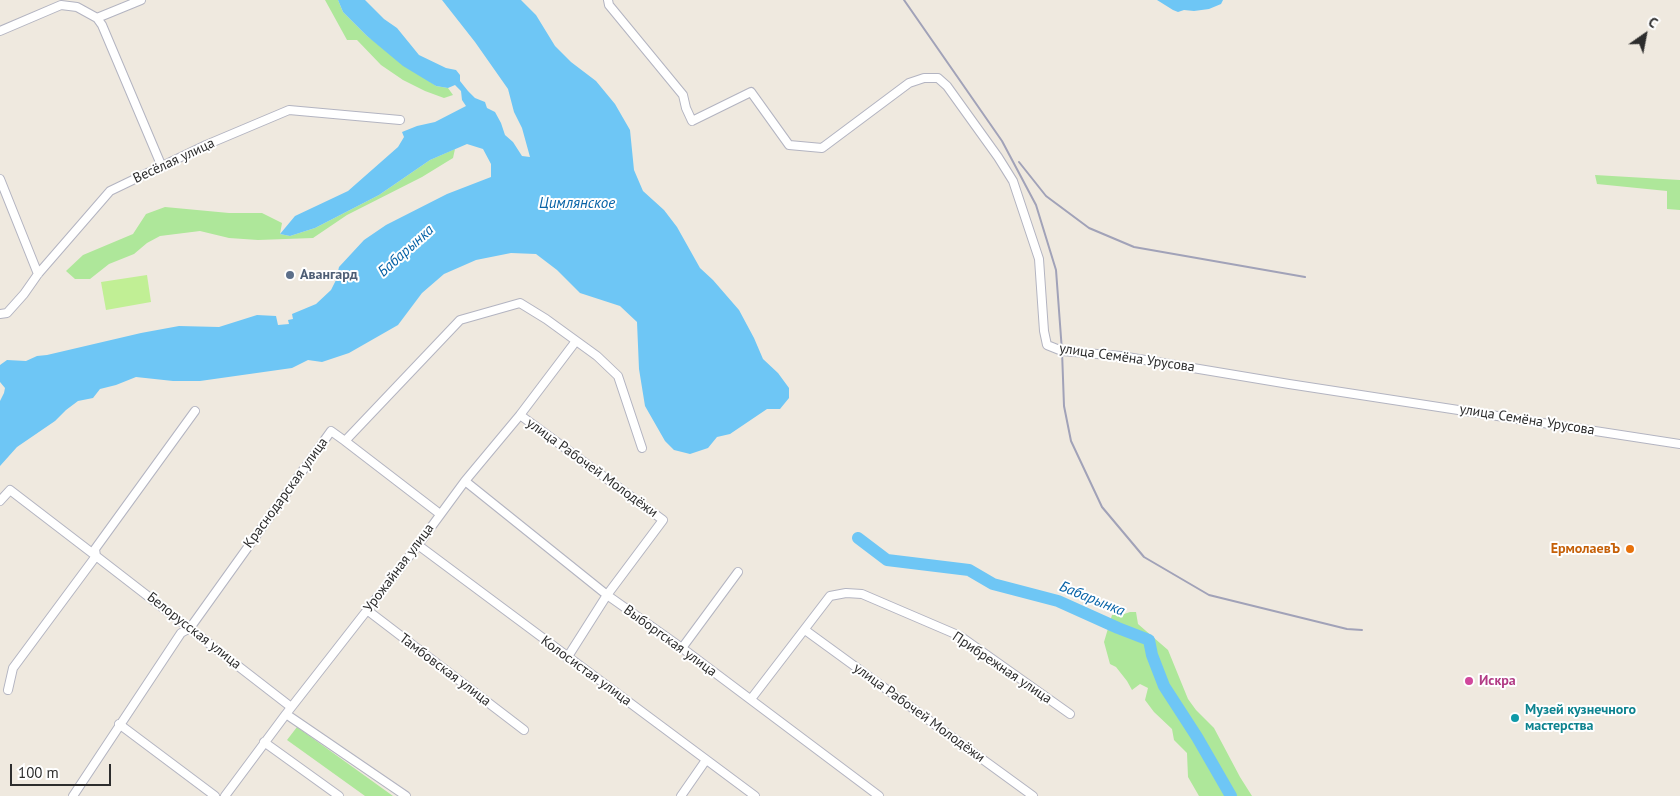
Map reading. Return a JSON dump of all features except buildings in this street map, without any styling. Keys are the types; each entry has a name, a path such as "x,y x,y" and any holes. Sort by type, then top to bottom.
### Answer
{"street":[{"path":"97,18 141,0"},
{"name":"улица Семёна Урусова","path":"608,0 609,5 683,95 692,121 751,92 789,145 822,148 909,83 924,78 938,78 947,86 1013,181 1039,259 1044,331 1047,345 1062,351 1121,356 1289,384 1680,444"},
{"path":"0,31 60,3 78,7 97,18 102,25 162,167"},
{"name":"Весёлая улица","path":"0,314 7,313 24,294 38,274 110,191 206,145 289,110 400,120"},
{"path":"0,180 38,274"},
{"name":"Краснодарская улица","path":"73,796 181,633 190,628 331,431 345,440 460,320 520,302 576,341 597,356 618,376 642,448"},
{"name":"Урожайная улица","path":"225,796 264,742 418,545 465,481 520,416 576,341"},
{"path":"8,690 13,668 96,556 95,549 194,411"},
{"name":"улица Рабочей Молодёжи","path":"520,416 663,520 607,596"},
{"path":"345,440 440,514"},
{"name":"Выборгская улица","path":"465,481 607,596 682,648 879,796"},
{"name":"Белорусская улица","path":"0,501 10,490 291,707"},
{"name":"Колосистая улица","path":"418,545 567,658 755,796"},
{"path":"682,648 738,572"},
{"name":"Прибрежная улица","path":"751,699 830,596 846,593 862,594 960,636 1070,714"},
{"path":"567,658 607,596"},
{"name":"Тамбовская улица","path":"367,610 524,730"},
{"name":"улица Рабочей Молодёжи","path":"805,630 1033,796"},
{"path":"286,714 406,796"},
{"path":"119,724 215,796"},
{"path":"264,742 339,796"},
{"path":"681,796 706,760"}],"green space":[{"path":"325,0 338,0 343,12 367,36 436,86 448,88 453,95 444,98 403,80 381,65 357,40 347,40"},
{"path":"455,149 453,158 422,177 347,215 313,238 258,240 229,238 200,231 160,236 147,243 134,254 109,264 90,279 75,279 66,271 83,255 133,234 146,214 165,207 229,213 262,213 282,223 280,234 290,236 315,228 379,195 430,160"},
{"path":"1595,175 1680,180 1680,210 1667,209 1667,191 1597,184"},
{"path":"147,275 151,302 106,310 101,282"},
{"path":"1136,612 1138,624 1168,650 1188,699 1214,728 1252,796 1199,796 1188,777 1187,753 1174,740 1172,729 1154,712 1145,700 1148,688 1140,684 1132,690 1116,667 1110,664 1104,642 1112,615"},
{"path":"297,727 393,796 365,796 287,740"}],"water":[{"name":"Цимлянское","path":"338,0 365,0 384,19 397,28 419,55 446,68 456,70 460,75 460,81 468,91 475,98 485,102 487,108 495,112 505,135 513,142 522,156 530,157 508,89 442,0 521,0 536,15 555,46 571,62 596,81 615,104 630,130 634,170 643,191 664,210 677,227 700,268 739,310 763,359 778,373 789,388 789,398 780,409 767,409 730,434 717,437 708,448 690,454 674,450 665,441 645,406 639,369 637,322 620,306 580,293 557,270 536,254 511,253 476,260 444,274 422,293 398,325 349,353 322,362 308,360 292,368 200,381 173,381 136,377 100,389 93,398 78,401 55,421 17,447 0,466 0,401 5,388 0,382 0,365 7,360 26,361 37,356 179,326 219,327 257,315 276,316 278,325 289,324 288,320 293,319 292,314 316,304 331,290 339,267 364,240 386,225 447,194 491,177 491,164 483,149 467,144 430,160 379,195 315,228 290,236 280,234 295,216 348,191 398,147 404,137 402,132 435,122 466,106 462,100 461,91 455,85 448,88 436,86 403,66 367,36 343,12"},
{"path":"1157,0 1223,0 1221,4 1209,9 1178,12"}],"waterway":[{"name":"Бабарынка","path":"858,538 887,560 969,570 993,584 1058,601 1149,640 1152,655 1164,686 1197,737 1231,796"}],"railway":[{"path":"904,0 1002,141 1036,205 1056,270 1064,406 1071,441 1102,507 1144,557 1209,595 1347,629 1362,630"},
{"path":"1019,162 1046,196 1089,228 1134,247 1305,277"}],"place":[{"name":"Авангард","path":"290,275"},
{"name":"ЕрмолаевЪ","path":"1630,549"},
{"name":"Искра","path":"1469,681"},
{"name":"Музей кузнечного мастерства","path":"1515,718"}]}
